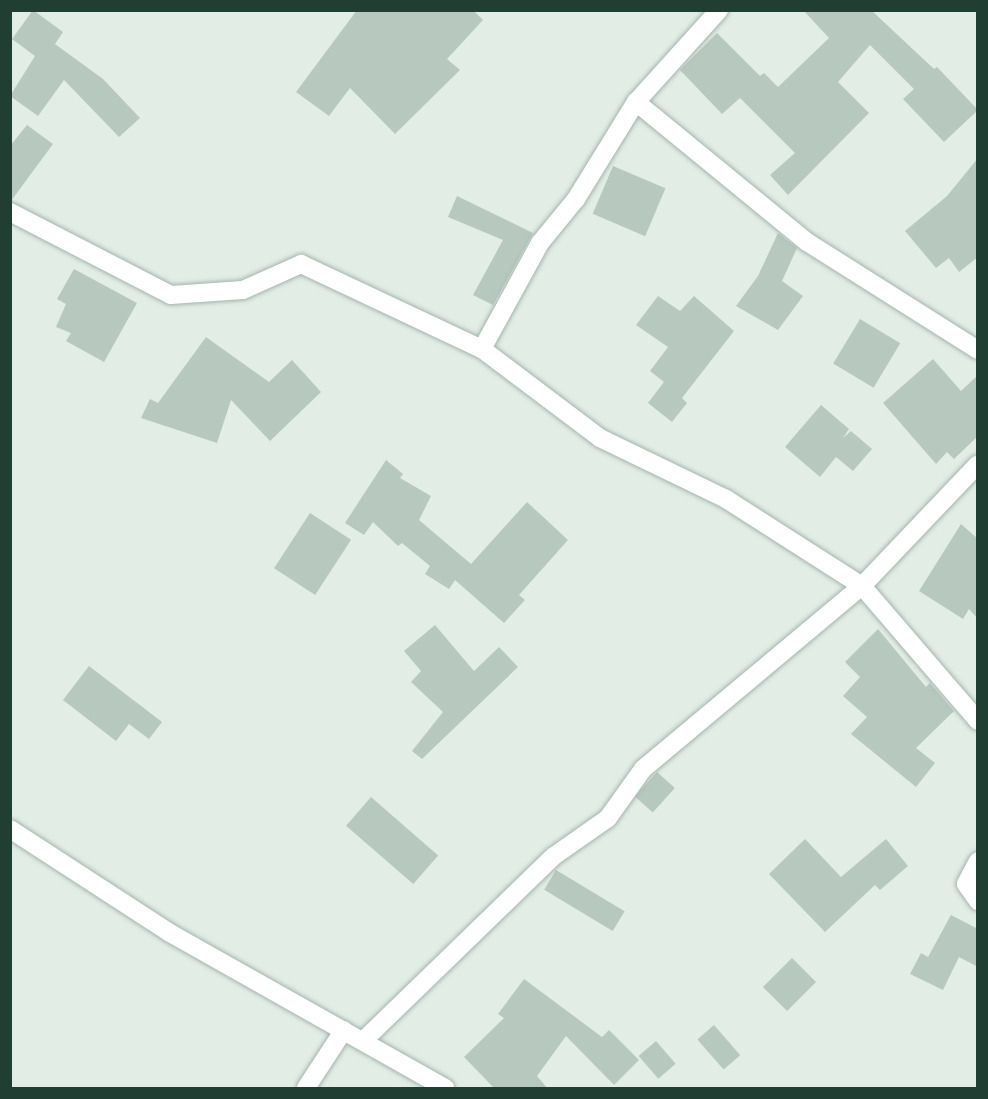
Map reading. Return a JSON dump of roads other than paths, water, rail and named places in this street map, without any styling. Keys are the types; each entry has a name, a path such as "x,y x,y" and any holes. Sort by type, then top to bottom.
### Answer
{"street":[{"path":"482,349 540,243 576,199 636,102 718,10"},
{"path":"636,102 807,242 978,350"},
{"path":"10,212 171,295 243,290 301,264 482,349 600,438 726,499 862,586 978,721"},
{"path":"364,1040 554,856 608,818 643,769 862,586 978,464"},
{"path":"10,830 170,933 364,1040 445,1089"},
{"path":"978,861 966,884 978,901"},
{"path":"306,1089 344,1030"}]}
